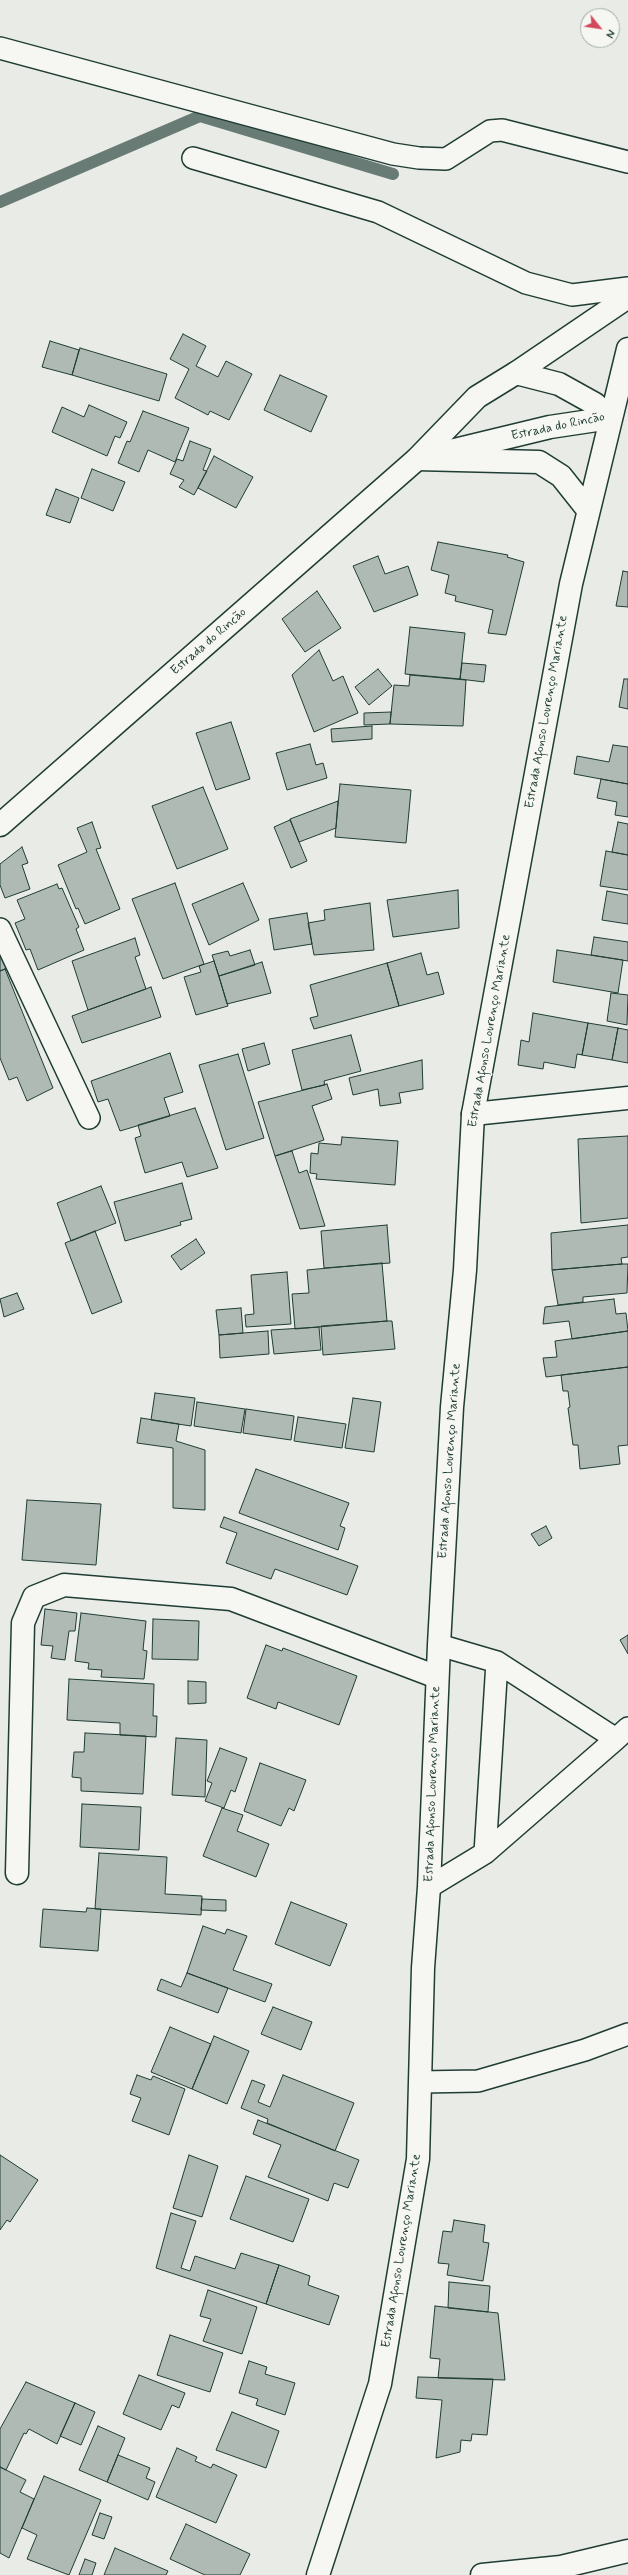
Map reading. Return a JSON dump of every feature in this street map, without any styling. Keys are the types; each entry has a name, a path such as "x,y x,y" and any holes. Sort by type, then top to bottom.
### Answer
{"main road":[{"path":"516,373 628,297"},
{"name":"Estrada Afonso Lourenço Mariante","path":"318,2575 380,2384 418,2159 423,1968 429,1887 437,1678 452,1407 465,1270 474,1114 571,584 610,418 628,350"},
{"name":"Estrada do Rincão","path":"0,825 417,459 477,397 516,373 559,384 595,404 610,418"},
{"name":"Estrada do Rincão","path":"417,459 550,427 610,418"},
{"path":"417,459 539,462 561,476 588,510"},
{"path":"474,1114 628,1098"},
{"path":"17,1873 23,1624 34,1597 64,1585 231,1599 437,1678"},
{"path":"482,2575 561,2567 628,2551"}],"lane":[{"path":"0,48 393,154 419,158 446,159 490,131 502,130 628,162"},
{"path":"193,158 378,212 526,283 572,295 628,288"},
{"path":"0,929 90,1118"},
{"path":"429,1887 484,1853 622,1734 497,1662 439,1644"},
{"path":"484,1853 497,1662"},
{"path":"420,2082 478,2081 585,2050 628,2034"}],"building":[{"path":"183,334 206,346 196,366 218,377 226,361 252,374 229,420 210,411 208,415 175,398 189,369 170,359"},
{"path":"50,341 79,350 72,375 42,367"},
{"path":"80,348 167,374 159,401 72,375"},
{"path":"280,375 327,396 311,432 264,410"},
{"path":"89,405 127,422 120,438 115,436 107,456 52,432 62,407 84,417"},
{"path":"143,411 189,428 175,462 148,450 139,472 118,463 127,441 130,442"},
{"path":"190,441 211,449 203,470 207,471 194,495 179,487 184,480 170,474 177,459 183,461"},
{"path":"214,456 253,477 236,508 198,488"},
{"path":"92,469 125,482 113,511 81,498"},
{"path":"56,489 79,498 70,523 46,515"},
{"path":"438,542 508,555 507,557 524,562 506,635 488,633 493,610 455,601 456,596 445,593 449,575 431,570"},
{"path":"378,556 385,574 408,566 418,595 374,612 353,566"},
{"path":"623,571 628,572 628,607 616,606"},
{"path":"317,591 341,628 305,652 282,619"},
{"path":"410,627 465,633 460,679 405,674"},
{"path":"319,650 333,681 343,676 358,713 314,732 292,675"},
{"path":"462,663 486,665 484,682 460,679"},
{"path":"378,669 392,686 369,705 355,687"},
{"path":"410,675 466,680 463,726 390,724 394,685 409,686"},
{"path":"624,679 628,679 628,709 619,707"},
{"path":"391,712 390,724 364,725 364,713"},
{"path":"231,722 250,779 216,790 196,733"},
{"path":"372,726 372,739 332,742 331,729"},
{"path":"310,744 316,765 323,763 327,778 287,790 276,753"},
{"path":"613,745 628,747 628,784 574,774 577,756 609,762"},
{"path":"601,779 628,784 628,817 615,815 617,802 597,798"},
{"path":"340,784 411,790 406,843 335,837"},
{"path":"203,787 228,849 177,869 152,806"},
{"path":"338,801 336,828 299,842 290,819"},
{"path":"290,820 307,861 291,868 274,827"},
{"path":"92,822 101,848 96,849 120,909 85,924 78,908 76,909 58,865 87,852 77,828"},
{"path":"618,822 628,824 628,855 612,852"},
{"path":"22,847 28,863 22,865 30,889 5,898 0,885 0,864"},
{"path":"606,851 628,855 628,890 600,886"},
{"path":"175,883 204,964 163,979 132,899"},
{"path":"243,883 259,920 209,945 192,904"},
{"path":"57,884 59,889 62,888 79,927 76,929 84,950 38,970 30,949 26,950 15,923 25,919 17,900"},
{"path":"458,890 459,928 393,937 387,900"},
{"path":"607,891 628,895 628,924 602,920"},
{"path":"370,903 374,950 314,955 308,923 325,920 324,910"},
{"path":"307,913 312,944 274,950 269,919"},
{"path":"594,937 628,942 628,961 591,955"},
{"path":"135,938 140,955 135,957 146,989 88,1010 72,961"},
{"path":"0,943 10,967 0,971"},
{"path":"250,950 255,965 219,976 212,955 228,951 230,956"},
{"path":"557,950 623,960 618,993 553,982"},
{"path":"421,953 427,975 438,972 444,994 399,1006 387,963"},
{"path":"214,961 228,1006 196,1015 184,977 201,972 199,966"},
{"path":"262,962 271,993 227,1004 219,976"},
{"path":"387,963 399,1006 314,1029 310,1018 318,1016 310,985"},
{"path":"5,969 53,1088 27,1101 17,1077 9,1080 0,1058 0,971"},
{"path":"151,987 161,1017 82,1043 72,1016"},
{"path":"611,993 628,995 627,1025 607,1021"},
{"path":"533,1013 588,1023 582,1055 577,1054 575,1068 544,1062 543,1069 518,1065 521,1040 529,1042"},
{"path":"588,1023 618,1028 612,1060 582,1055"},
{"path":"618,1028 628,1030 628,1063 612,1060"},
{"path":"351,1035 361,1071 324,1081 325,1085 302,1090 292,1050"},
{"path":"264,1043 270,1064 248,1071 242,1049"},
{"path":"170,1053 183,1092 164,1098 170,1116 120,1131 108,1099 98,1102 91,1081"},
{"path":"238,1054 264,1138 226,1150 199,1065"},
{"path":"422,1060 423,1089 399,1093 401,1103 380,1106 378,1089 353,1095 349,1078"},
{"path":"327,1084 332,1099 312,1106 324,1140 275,1156 258,1102"},
{"path":"195,1108 218,1168 187,1177 182,1162 145,1173 135,1138 141,1136 138,1125"},
{"path":"628,1136 628,1218 581,1223 578,1139"},
{"path":"342,1137 398,1141 395,1185 316,1179 317,1174 310,1173 311,1153 318,1154 319,1143 341,1145"},
{"path":"292,1151 299,1173 307,1170 325,1226 300,1229 275,1156"},
{"path":"182,1183 192,1219 180,1222 181,1225 125,1241 114,1202"},
{"path":"101,1186 116,1223 71,1241 57,1203"},
{"path":"387,1225 390,1263 324,1268 321,1231"},
{"path":"628,1225 628,1257 621,1258 622,1264 552,1270 551,1233"},
{"path":"95,1231 122,1302 92,1314 65,1243"},
{"path":"196,1239 205,1253 181,1270 171,1256"},
{"path":"382,1263 387,1321 295,1329 292,1294 309,1293 307,1270"},
{"path":"628,1264 627,1293 583,1297 583,1302 558,1305 552,1270"},
{"path":"287,1272 291,1324 246,1327 245,1315 254,1314 251,1275"},
{"path":"17,1293 24,1309 4,1317 0,1299"},
{"path":"614,1299 616,1314 626,1313 628,1331 572,1339 569,1321 543,1324 545,1307"},
{"path":"241,1308 243,1333 219,1335 216,1310"},
{"path":"392,1321 395,1349 323,1355 321,1326"},
{"path":"319,1327 321,1350 274,1354 271,1330"},
{"path":"268,1331 269,1354 220,1358 219,1335"},
{"path":"628,1331 628,1367 546,1377 543,1358 557,1357 555,1341"},
{"path":"628,1367 628,1445 618,1446 620,1464 580,1469 578,1445 573,1445 568,1408 570,1407 568,1391 563,1391 561,1375"},
{"path":"155,1393 195,1398 191,1426 151,1420"},
{"path":"353,1398 381,1402 374,1452 345,1448"},
{"path":"197,1402 245,1409 241,1433 194,1426"},
{"path":"246,1409 294,1416 291,1440 243,1433"},
{"path":"298,1417 346,1424 342,1448 294,1441"},
{"path":"141,1418 179,1424 176,1441 205,1450 205,1510 173,1508 173,1448 137,1443"},
{"path":"256,1469 349,1503 340,1526 345,1528 338,1550 239,1513"},
{"path":"27,1500 101,1504 96,1565 22,1560"},
{"path":"224,1517 358,1566 347,1595 275,1569 271,1579 226,1563 237,1533 220,1527"},
{"path":"546,1526 552,1538 539,1546 531,1534"},
{"path":"45,1609 77,1613 75,1631 69,1631 65,1660 51,1658 53,1646 41,1645"},
{"path":"81,1613 146,1621 143,1650 147,1651 144,1679 101,1677 102,1670 88,1669 89,1663 75,1661"},
{"path":"153,1619 199,1621 198,1660 152,1659"},
{"path":"628,1635 628,1654 620,1640"},
{"path":"266,1645 282,1651 283,1648 357,1676 339,1725 278,1702 276,1709 247,1698"},
{"path":"69,1679 154,1684 153,1716 157,1716 156,1737 120,1735 120,1723 67,1720"},
{"path":"188,1681 206,1682 206,1703 188,1704"},
{"path":"85,1733 146,1736 143,1794 81,1791 81,1778 72,1777 74,1752 84,1752"},
{"path":"176,1738 207,1740 205,1797 172,1795"},
{"path":"220,1748 247,1758 235,1792 231,1790 224,1808 205,1801 212,1783 207,1781"},
{"path":"260,1763 306,1780 294,1811 289,1808 281,1826 244,1811"},
{"path":"82,1804 141,1807 139,1850 80,1847"},
{"path":"222,1808 243,1815 237,1831 269,1844 256,1877 203,1856"},
{"path":"99,1853 167,1857 165,1894 202,1896 201,1915 95,1909"},
{"path":"202,1899 226,1900 226,1911 201,1910"},
{"path":"291,1902 347,1924 330,1966 275,1944"},
{"path":"87,1908 101,1909 98,1951 40,1947 43,1909 86,1912"},
{"path":"203,1926 225,1934 227,1929 247,1936 233,1970 272,1984 265,2002 187,1973"},
{"path":"187,1973 228,1988 218,2013 157,1990 161,1979 181,1987"},
{"path":"273,2007 312,2022 301,2050 261,2034"},
{"path":"170,2027 211,2044 192,2089 151,2072"},
{"path":"214,2036 249,2051 227,2104 192,2089"},
{"path":"137,2075 151,2080 153,2076 185,2089 169,2135 132,2121 141,2098 130,2094"},
{"path":"283,2075 354,2103 335,2151 267,2123 268,2119 241,2108 252,2080 265,2085 258,2102 270,2107"},
{"path":"258,2120 359,2160 348,2188 334,2183 328,2201 268,2177 281,2145 253,2134"},
{"path":"0,2155 38,2180 10,2222 7,2220 0,2230"},
{"path":"189,2155 218,2166 202,2217 173,2208"},
{"path":"246,2176 309,2199 293,2242 230,2219"},
{"path":"171,2213 196,2221 181,2268 190,2271 195,2256 235,2269 241,2253 279,2265 266,2304 156,2268"},
{"path":"454,2220 485,2225 483,2242 489,2243 483,2281 447,2275 449,2264 438,2263 443,2231 452,2232"},
{"path":"279,2265 310,2276 308,2285 339,2296 329,2325 266,2304"},
{"path":"449,2282 490,2286 488,2312 448,2308"},
{"path":"208,2290 257,2307 242,2354 203,2341 211,2319 200,2316"},
{"path":"435,2306 498,2313 505,2380 438,2378 440,2359 430,2358"},
{"path":"170,2335 223,2353 210,2392 157,2375"},
{"path":"249,2361 267,2367 265,2374 295,2383 285,2415 256,2405 258,2399 239,2393"},
{"path":"139,2375 185,2393 179,2408 172,2405 161,2430 123,2414"},
{"path":"418,2377 493,2379 487,2435 472,2434 471,2441 461,2440 460,2452 436,2458 442,2400 416,2398"},
{"path":"26,2382 75,2403 57,2444 29,2429 26,2434 24,2433 6,2470 0,2467 0,2429"},
{"path":"75,2403 95,2412 81,2445 60,2436"},
{"path":"232,2412 279,2431 266,2468 216,2450"},
{"path":"98,2426 125,2438 107,2482 79,2470"},
{"path":"177,2448 197,2457 195,2461 211,2468 213,2464 237,2475 216,2523 156,2497"},
{"path":"118,2455 150,2468 146,2478 155,2482 148,2500 107,2482"},
{"path":"0,2467 26,2480 20,2492 34,2499 9,2558 0,2553"},
{"path":"44,2476 101,2500 69,2575 27,2559 37,2535 22,2528"},
{"path":"100,2513 112,2517 104,2539 92,2535"},
{"path":"186,2524 250,2554 240,2575 205,2575 170,2559"},
{"path":"115,2548 168,2571 166,2575 104,2575"},
{"path":"85,2559 96,2563 92,2575 79,2575"}],"waterway":[{"path":"0,202 200,116 393,174"}]}
